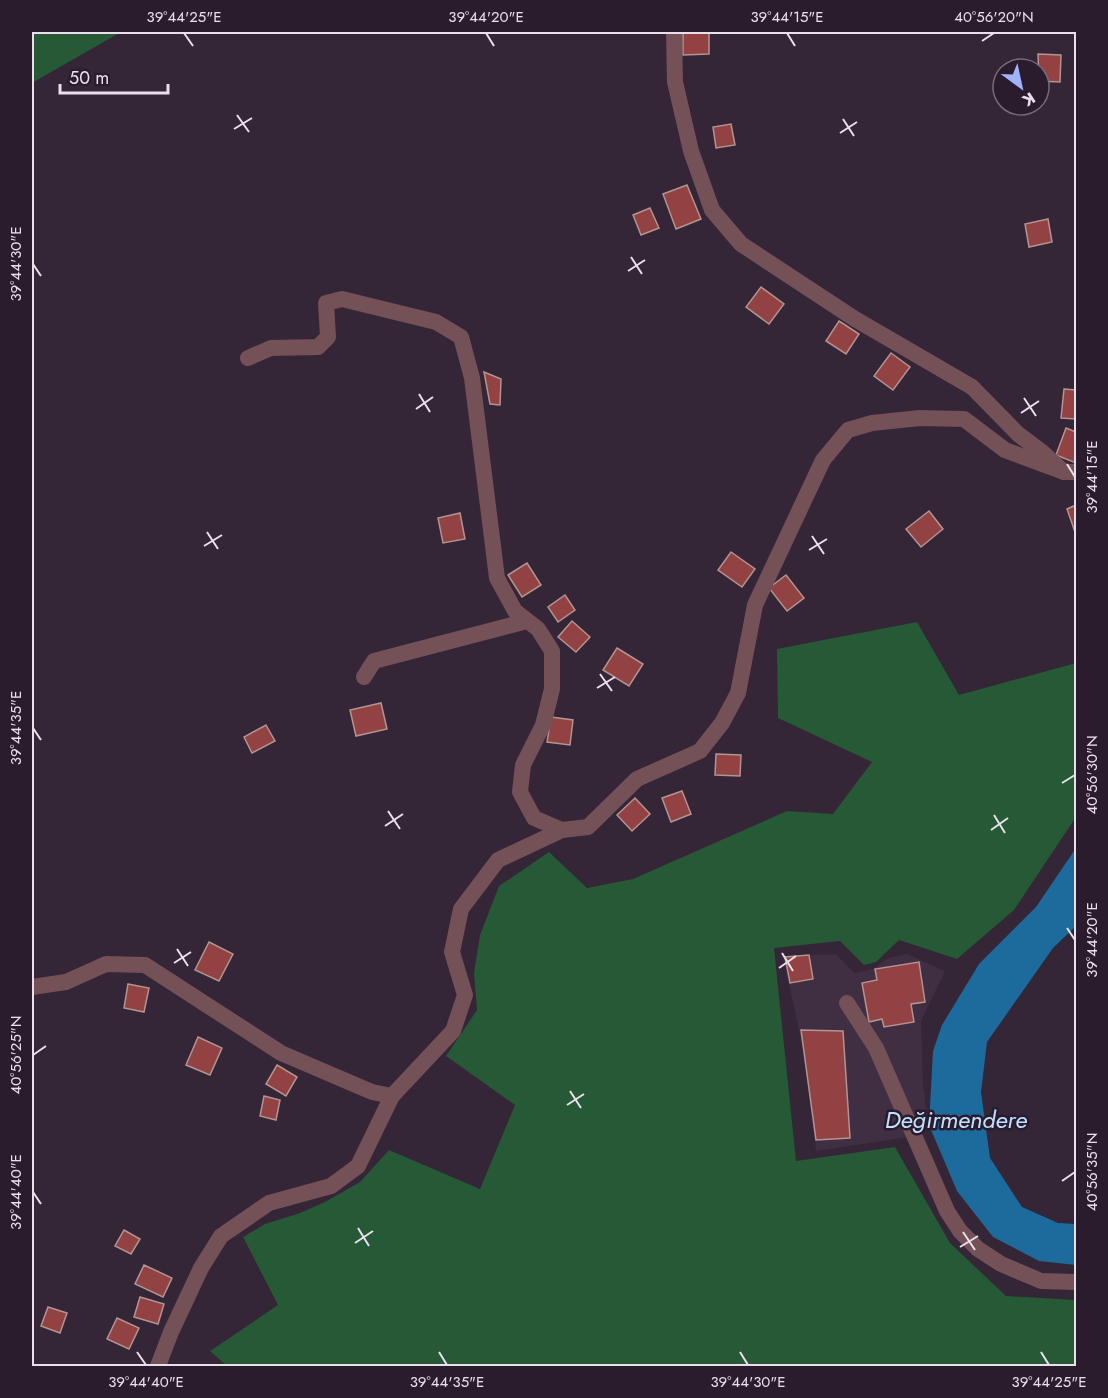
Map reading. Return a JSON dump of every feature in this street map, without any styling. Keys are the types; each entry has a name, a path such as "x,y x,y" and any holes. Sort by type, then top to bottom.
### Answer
{"street":[{"path":"674,32 675,82 691,151 712,210 741,244 855,319 972,387 1018,434 1070,472"},
{"path":"248,358 271,348 318,347 328,338 326,303 342,299 436,322 461,337 472,378 497,578 515,611 538,629 552,651 552,688 543,725 523,765 520,792 534,818 562,830"},
{"path":"158,1366 201,1268 221,1236 269,1203 331,1186 358,1166 392,1096 453,1031 465,995 452,952 461,909 498,860 562,830 588,826 637,779 700,751 722,723 738,693 755,605 823,460 848,430 872,423 920,418 964,419 1005,450 1070,472"},
{"path":"364,677 374,661 527,621"},
{"path":"32,987 66,982 106,964 145,965 281,1053 372,1092 392,1096"},
{"path":"847,1003 876,1048 947,1211 960,1231 978,1249 1001,1263 1041,1281 1077,1282"}],"shaded area":[{"path":"836,954 854,973 873,969 888,958 907,954 945,971 921,1021 923,1085 929,1129 903,1138 816,1151 804,1053 783,956"}],"green space":[{"path":"32,32 121,32 32,83"},
{"path":"917,622 959,695 1076,663 1076,817 1014,910 957,959 899,940 876,962 864,965 840,941 774,948 796,1161 895,1147 950,1243 1006,1296 1076,1300 1076,1366 227,1366 210,1351 278,1305 243,1237 265,1224 325,1202 360,1182 389,1150 480,1189 515,1105 446,1056 477,1010 474,973 480,935 499,886 549,852 587,888 633,879 787,811 833,814 872,762 778,718 777,649"}],"water":[{"name":"Değirmendere","path":"1076,848 1076,926 1053,948 987,1042 981,1092 990,1158 1022,1207 1058,1223 1076,1224 1076,1265 1039,1261 993,1237 957,1191 929,1125 933,1051 942,1025 979,964 1036,907"}],"building":[{"path":"683,32 709,32 709,54 683,55"},
{"path":"1038,54 1061,55 1060,82 1051,82 1051,57 1038,57"},
{"path":"731,124 735,145 716,148 713,127"},
{"path":"687,185 701,219 676,229 663,194"},
{"path":"650,208 659,228 641,235 633,215"},
{"path":"1048,219 1052,242 1029,247 1025,224"},
{"path":"761,287 784,304 769,324 746,307"},
{"path":"839,321 859,334 846,354 826,341"},
{"path":"891,353 910,367 893,390 874,376"},
{"path":"484,372 501,379 500,405 490,404"},
{"path":"1064,389 1076,390 1076,419 1061,418"},
{"path":"1066,428 1076,432 1076,463 1056,455"},
{"path":"1076,505 1076,535 1067,509"},
{"path":"929,511 943,529 921,547 906,529"},
{"path":"460,513 465,539 443,543 438,518"},
{"path":"731,552 755,569 742,587 718,570"},
{"path":"527,563 541,585 522,597 508,575"},
{"path":"786,575 804,598 787,611 769,588"},
{"path":"565,595 575,610 558,622 548,607"},
{"path":"572,621 590,637 576,652 558,637"},
{"path":"617,648 643,664 629,686 603,670"},
{"path":"381,703 387,729 356,736 350,710"},
{"path":"551,717 573,720 570,745 547,742"},
{"path":"266,725 275,741 252,753 244,737"},
{"path":"716,754 741,755 740,776 715,775"},
{"path":"682,791 691,814 671,822 662,798"},
{"path":"635,798 650,814 632,831 617,815"},
{"path":"209,942 233,954 219,981 195,970"},
{"path":"809,955 813,979 790,983 785,957"},
{"path":"919,962 925,1002 911,1004 914,1022 884,1027 882,1019 869,1022 862,983 877,980 875,969"},
{"path":"128,984 149,988 144,1012 124,1008"},
{"path":"801,1030 843,1031 850,1138 816,1140"},
{"path":"198,1037 222,1048 210,1075 186,1065"},
{"path":"277,1065 297,1077 286,1096 266,1084"},
{"path":"264,1096 280,1100 276,1120 260,1116"},
{"path":"124,1230 140,1239 131,1254 115,1246"},
{"path":"144,1265 172,1278 163,1297 135,1284"},
{"path":"140,1297 164,1304 158,1324 134,1317"},
{"path":"48,1307 67,1313 60,1333 41,1326"},
{"path":"117,1318 139,1328 129,1349 107,1339"}]}
